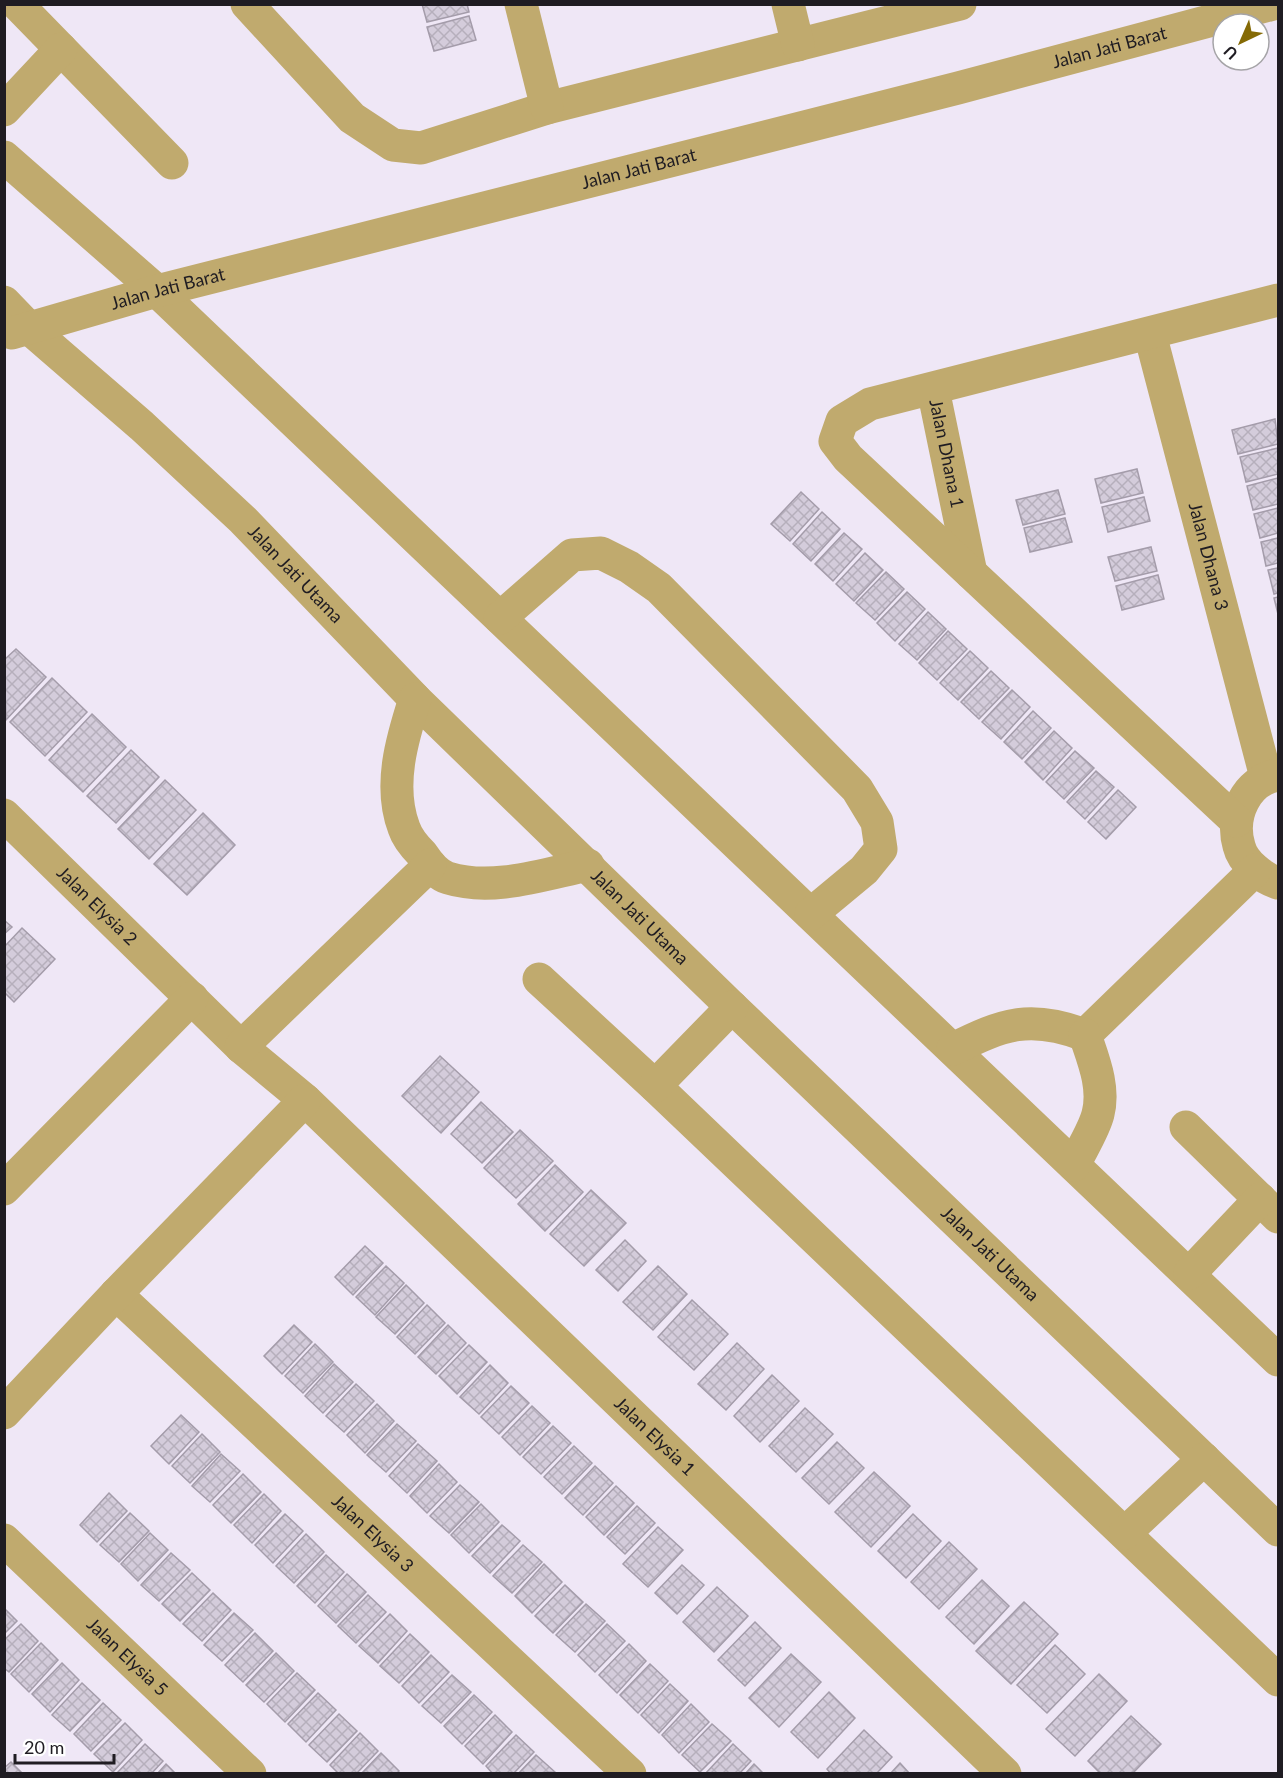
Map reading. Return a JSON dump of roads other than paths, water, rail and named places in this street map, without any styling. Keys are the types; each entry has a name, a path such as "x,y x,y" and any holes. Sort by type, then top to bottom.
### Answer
{"street":[{"path":"17,4 172,163"},
{"path":"247,4 352,118 393,145 421,148 547,108 960,4"},
{"path":"521,4 547,108"},
{"path":"788,4 798,45"},
{"name":"Jalan Jati Barat","path":"17,332 157,291 958,88 1273,4"},
{"path":"4,110 61,49"},
{"path":"4,157 157,291 1190,1273 1278,1360"},
{"path":"933,389 1278,300"},
{"name":"Jalan Jati Utama","path":"4,302 17,332 142,426 243,520 415,699 732,1007 1278,1530"},
{"name":"Jalan Dhana 3","path":"1150,334 1272,776"},
{"name":"Jalan Dhana 1","path":"971,573 933,389 870,405 842,421 835,441 848,458 1236,821"},
{"path":"500,618 572,555 601,553 629,567 659,588 857,789 877,822 881,849 864,870 811,914"},
{"path":"415,699 401,743 397,802 404,830 430,865 446,878 501,883 588,865"},
{"path":"1085,1035 1267,877 1239,848 1236,821 1245,795 1272,776"},
{"name":"Jalan Elysia 2","path":"4,815 241,1047"},
{"path":"241,1047 430,865"},
{"path":"539,979 655,1086 1278,1680"},
{"path":"7,1182 192,998"},
{"path":"655,1086 732,1007"},
{"path":"953,1049 988,1032 1012,1025 1037,1023 1054,1025 1085,1035"},
{"path":"1074,1165 1098,1114 1100,1091 1097,1071 1085,1035"},
{"name":"Jalan Elysia 1","path":"241,1047 304,1100 1005,1773"},
{"path":"4,1413 304,1100"},
{"path":"1185,1127 1269,1208 1190,1273"},
{"name":"Jalan Elysia 3","path":"116,1294 630,1773"},
{"path":"1125,1533 1204,1459"},
{"name":"Jalan Elysia 5","path":"4,1540 250,1773"}]}
